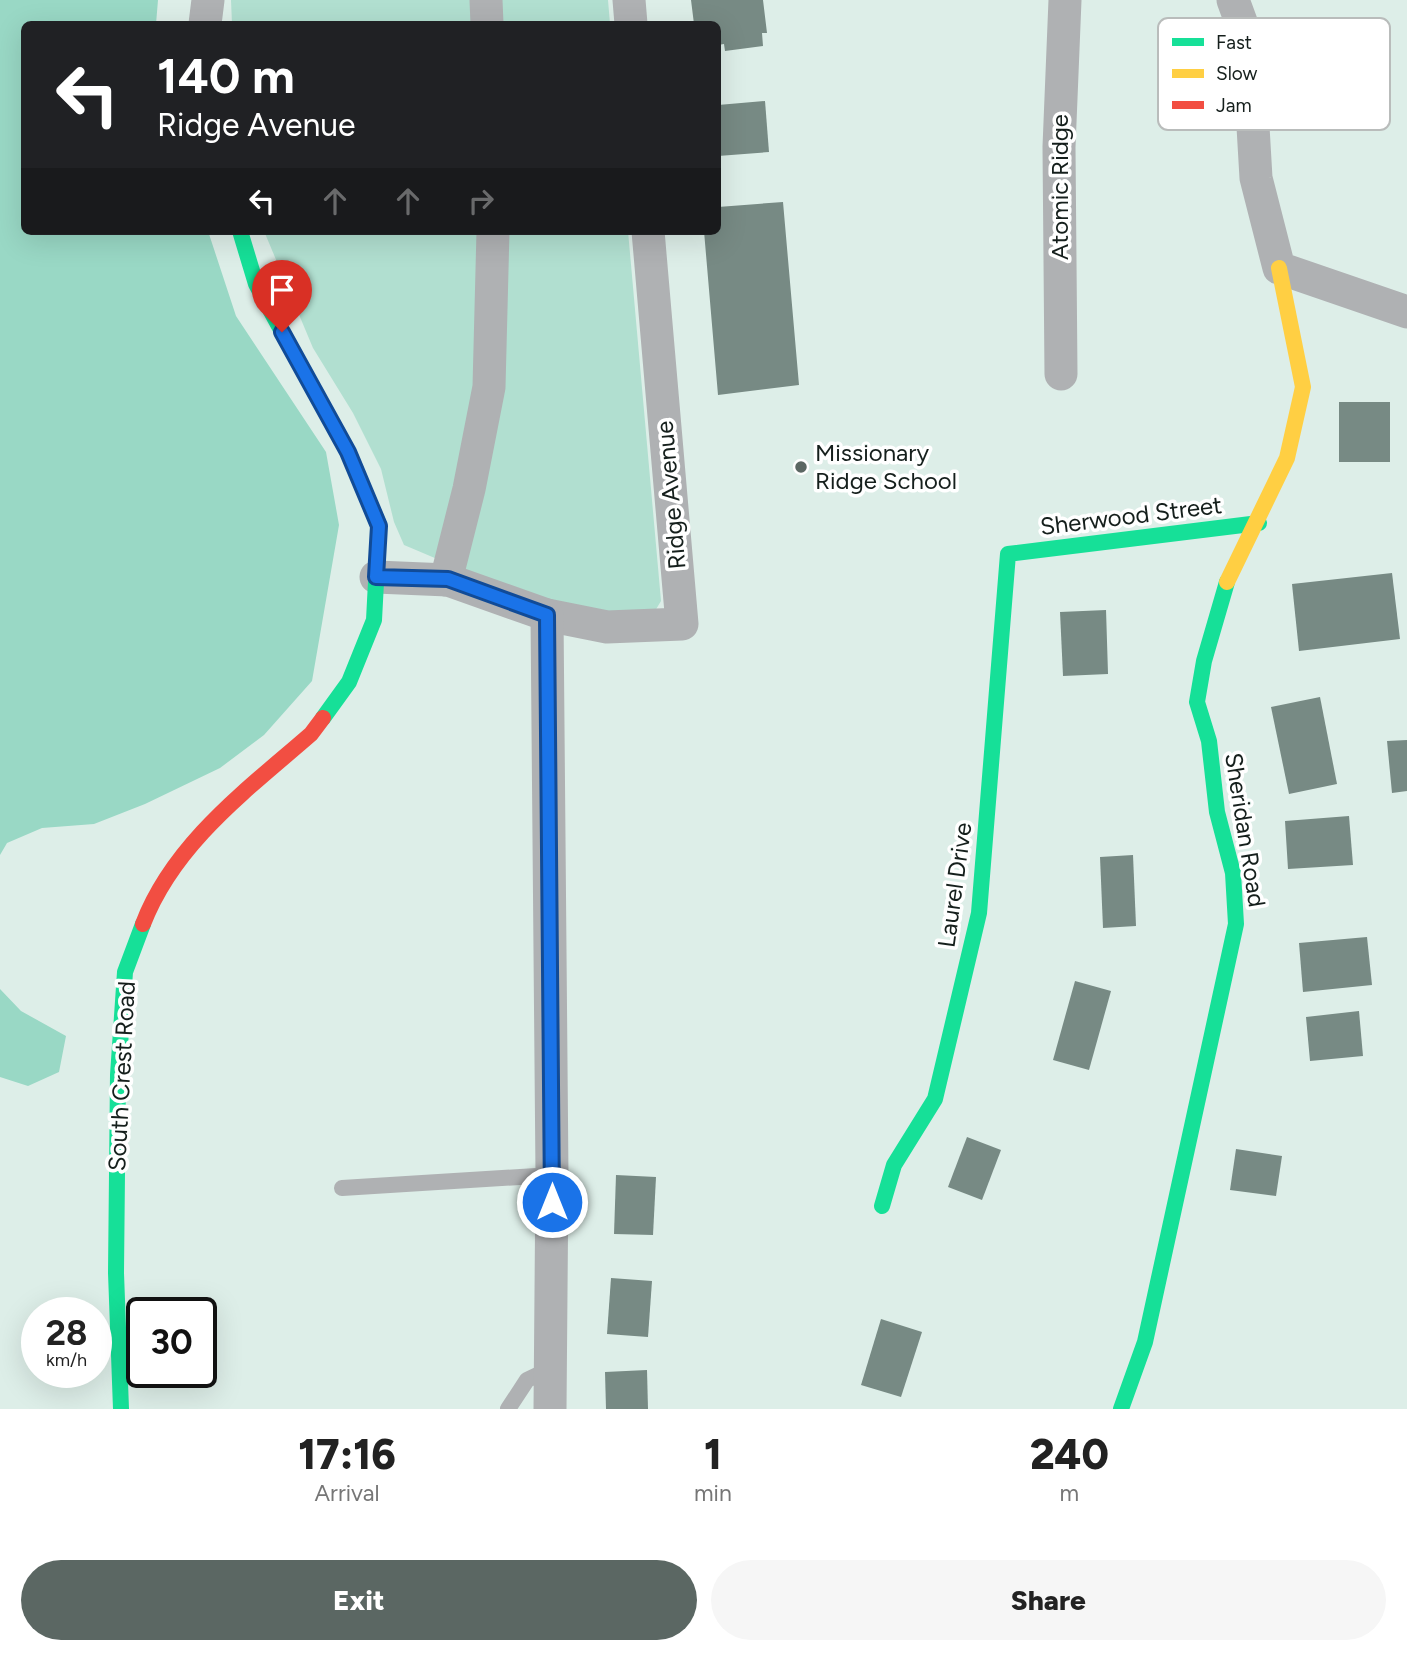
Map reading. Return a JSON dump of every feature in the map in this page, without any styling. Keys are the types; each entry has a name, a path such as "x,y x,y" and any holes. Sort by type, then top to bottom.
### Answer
{"street":[{"path":"205,21 208,0"},
{"path":"486,0 487,21"},
{"path":"629,0 631,21"},
{"name":"Atomic Ridge","path":"1061,374 1059,147 1065,0"},
{"path":"1234,0 1240,18"},
{"path":"1253,130 1256,178 1279,268 1407,312"},
{"name":"South Crest Road","path":"121,1409 116,1273 118,1075 125,972 151,904 186,853 216,817 311,734 349,682 374,620 379,526 348,452 256,284 241,235"},
{"path":"446,580 469,489 489,387 493,235"},
{"name":"Ridge Avenue","path":"376,577 446,580 547,615 607,627 682,624 648,235"},
{"name":"Sheridan Road","path":"1121,1409 1144,1342 1236,924 1233,873 1217,812 1209,741 1197,702 1204,661 1223,592 1259,523 1287,458 1303,387 1279,268"},
{"name":"Sherwood Street","path":"1008,554 1259,523"},
{"name":"Laurel Drive","path":"882,1206 894,1165 935,1099 979,913 1008,554"},
{"path":"547,615 552,1175 550,1409"}],"lane":[{"path":"342,1188 552,1175"},
{"path":"508,1409 527,1380 550,1370"}],"green space":[{"path":"0,0 158,0 156,21 21,21 21,235 209,235 236,316 326,452 339,525 312,681 264,735 220,768 145,804 94,824 42,828 7,843 0,855"},
{"path":"231,0 608,0 610,21 232,21"},
{"path":"266,235 628,235 661,601 652,616 586,609 525,593 404,545 394,522 381,469 353,413 313,348"},
{"path":"0,989 21,1011 66,1036 59,1072 28,1086 0,1077"}],"building":[{"path":"691,0 763,0 767,33 762,33 763,46 725,51 724,44 721,44 721,21 694,21"},
{"path":"765,101 769,152 721,156 721,105"},
{"path":"783,202 799,385 718,395 704,235 721,235 721,207"},
{"path":"1339,402 1390,402 1390,462 1339,462"},
{"path":"1392,573 1400,639 1299,651 1292,584"},
{"path":"1106,610 1108,674 1063,676 1060,612"},
{"path":"1320,697 1337,784 1289,794 1271,707"},
{"path":"1407,740 1407,791 1392,793 1387,741"},
{"path":"1349,816 1353,865 1288,869 1285,821"},
{"path":"1133,855 1136,926 1103,928 1100,857"},
{"path":"1367,937 1372,985 1303,992 1299,943"},
{"path":"1075,981 1111,991 1089,1070 1053,1060"},
{"path":"1359,1011 1363,1056 1310,1061 1306,1017"},
{"path":"967,1137 1001,1150 982,1200 948,1187"},
{"path":"1236,1149 1282,1156 1276,1196 1230,1190"},
{"path":"616,1175 656,1177 653,1235 614,1234"},
{"path":"611,1278 652,1281 648,1337 607,1334"},
{"path":"881,1319 922,1332 901,1397 861,1385"},
{"path":"647,1370 648,1409 606,1409 605,1372"}],"traffic: fast":[{"path":"241,235 256,284 348,452 379,525 374,620 349,682 323,718"},
{"path":"882,1206 894,1165 935,1099 979,913 1008,554 1259,523"},
{"path":"1121,1409 1145,1342 1236,924 1233,873 1217,812 1209,741 1197,702 1204,661 1227,582"},
{"path":"121,1409 116,1273 118,1075 125,972 143,924"}],"traffic: slow":[{"path":"1227,582 1287,458 1303,387 1279,268"}],"traffic: jam":[{"path":"143,924 173,868 193,843 238,797 311,734 323,718"}],"place":[{"name":"Missionary Ridge School","path":"801,467"}],"route":[{"path":"282,332 348,452 379,526 376,577 448,579 547,615 552,1202"}]}
